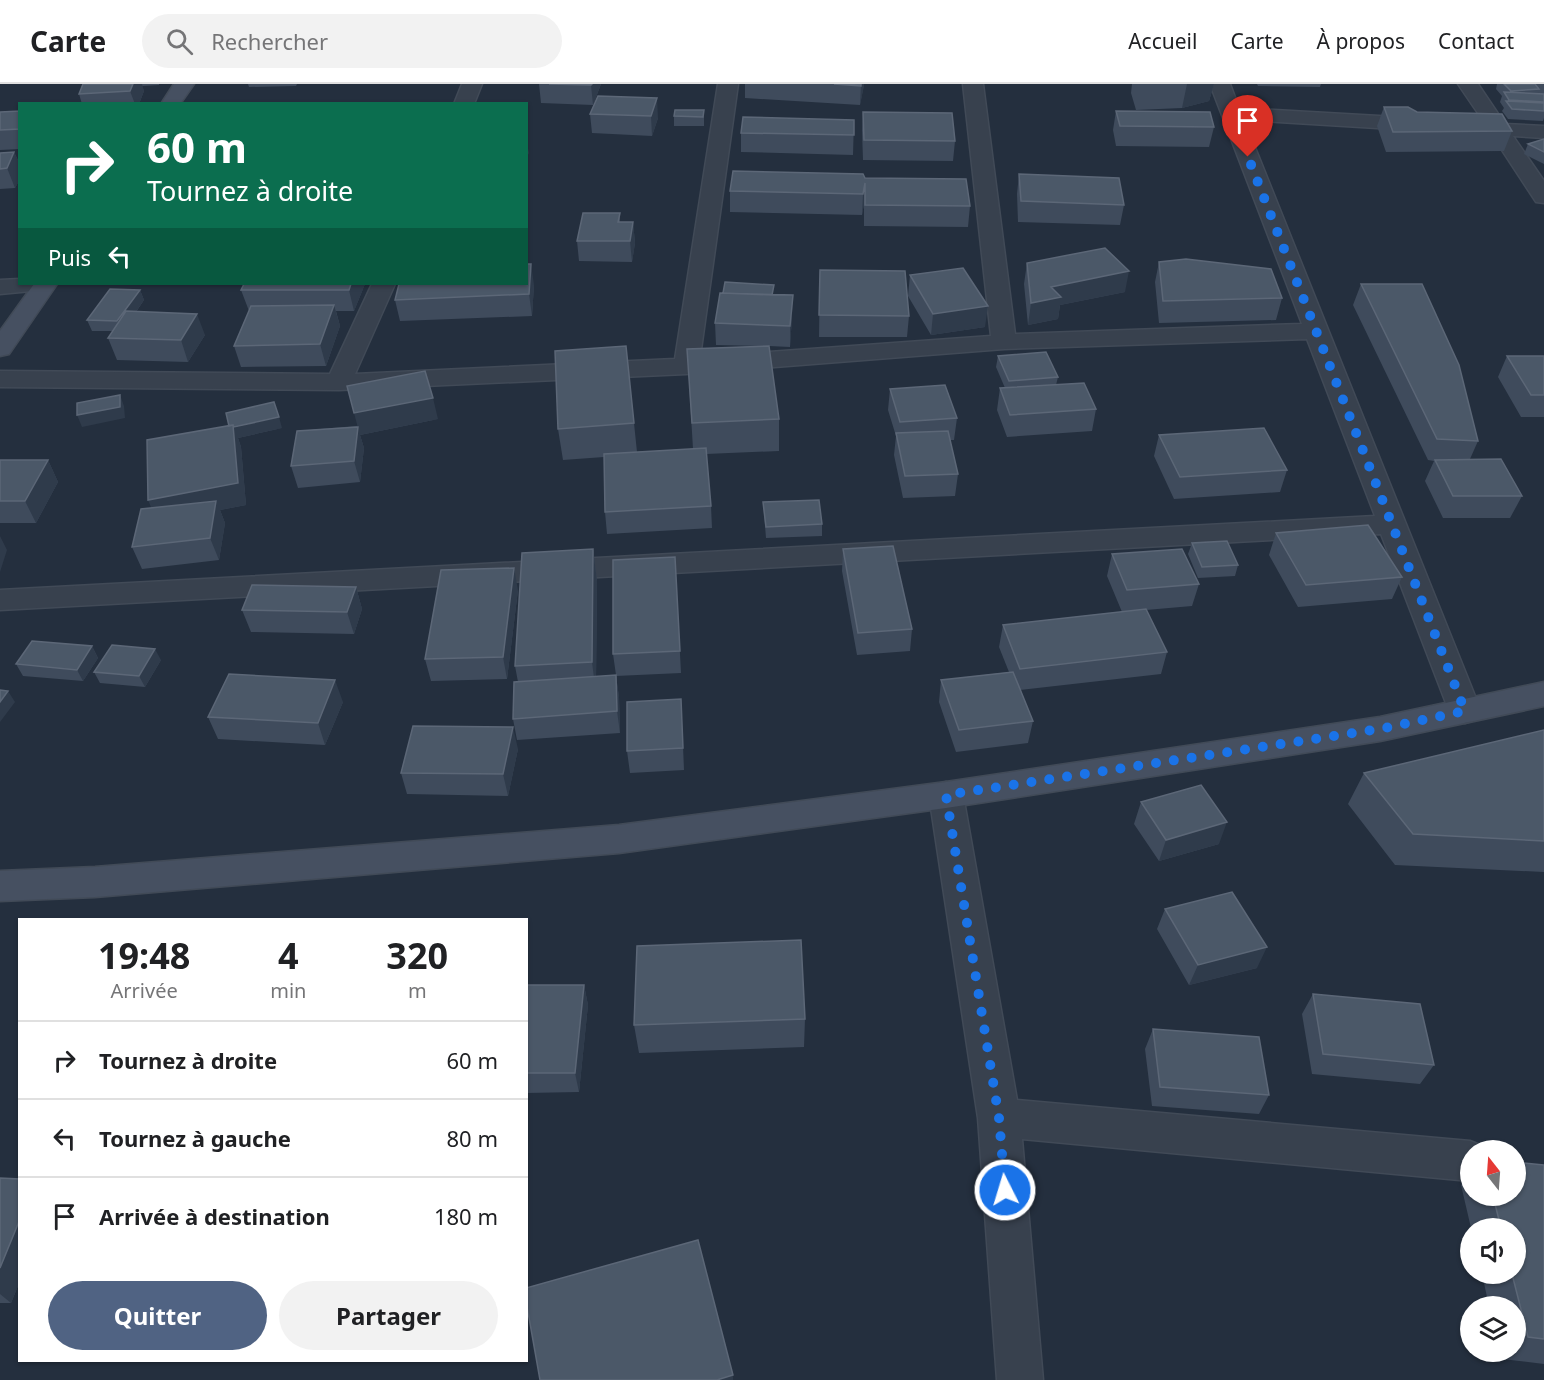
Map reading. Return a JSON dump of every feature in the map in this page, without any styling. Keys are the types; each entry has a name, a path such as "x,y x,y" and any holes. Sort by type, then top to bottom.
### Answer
{"main road":[{"path":"171,102 184,84"},
{"path":"0,349 43,285"},
{"path":"0,886 95,882 618,839 946,795 1380,729 1544,694"}],"street":[{"path":"465,102 472,84"},
{"path":"686,366 728,84"},
{"path":"973,84 1004,342"},
{"path":"1220,84 1465,711"},
{"path":"1468,84 1544,197"},
{"path":"1231,113 1544,132"},
{"path":"0,287 29,285"},
{"path":"339,382 383,285"},
{"path":"0,379 339,382 686,366 1004,342 1316,330"},
{"path":"0,600 1392,524"},
{"path":"946,795 999,1118 1020,1380"},
{"path":"999,1118 1460,1160"}],"building":[{"path":"83,84 133,84 130,91 79,94"},
{"path":"834,84 861,84 861,86"},
{"path":"1504,84 1535,84 1539,89 1511,91"},
{"path":"1504,92 1544,94 1544,102 1509,100"},
{"path":"598,96 657,98 651,116 590,114"},
{"path":"1506,101 1544,103 1544,111 1512,109"},
{"path":"1384,107 1408,107 1417,112 1502,114 1512,131 1393,132"},
{"path":"675,110 704,110 703,117 674,116"},
{"path":"18,111 18,129 0,130 0,112"},
{"path":"1116,111 1210,112 1214,127 1120,126"},
{"path":"863,112 952,113 955,141 864,140"},
{"path":"743,117 854,120 854,135 741,133"},
{"path":"1544,139 1544,152 1528,144"},
{"path":"14,152 7,168 0,169 0,153"},
{"path":"733,171 863,174 865,178 966,179 970,206 865,205 865,183 863,194 730,191"},
{"path":"1019,174 1119,178 1124,205 1021,201"},
{"path":"583,213 620,213 618,222 633,222 630,241 577,241"},
{"path":"1105,248 1129,271 1051,287 1061,297 1031,303 1027,263"},
{"path":"1186,259 1271,269 1282,298 1163,301 1159,262"},
{"path":"528,264 531,264 529,294 395,300 399,285 528,285"},
{"path":"963,268 988,306 933,314 910,275"},
{"path":"820,270 905,271 909,316 819,315"},
{"path":"725,282 774,285 772,295 723,293"},
{"path":"1361,284 1422,284 1459,365 1478,441 1437,439"},
{"path":"244,285 351,285 349,290 241,290"},
{"path":"110,289 140,290 117,321 87,320"},
{"path":"720,293 793,295 790,326 715,323"},
{"path":"334,305 320,344 234,346 251,306"},
{"path":"126,311 197,314 181,340 108,338"},
{"path":"626,346 634,423 558,429 555,351"},
{"path":"769,346 779,419 692,423 687,349"},
{"path":"1046,352 1058,377 1009,381 998,356"},
{"path":"1507,356 1544,356 1544,395 1531,395"},
{"path":"425,371 433,398 354,413 347,386"},
{"path":"1084,383 1096,409 1010,415 1000,388"},
{"path":"945,385 957,418 900,422 890,389"},
{"path":"120,395 120,407 77,415 77,403"},
{"path":"274,402 279,417 234,427 229,426 226,413"},
{"path":"233,425 238,483 148,500 147,440"},
{"path":"358,427 354,461 291,466 297,431"},
{"path":"1264,428 1287,470 1180,477 1159,435"},
{"path":"948,431 958,474 905,476 896,433"},
{"path":"706,448 711,506 605,512 604,454"},
{"path":"1501,459 1522,496 1453,496 1435,460"},
{"path":"0,460 48,460 25,501 0,501"},
{"path":"819,500 822,524 766,527 763,502"},
{"path":"216,501 210,538 132,547 141,509"},
{"path":"1368,525 1402,577 1306,585 1276,533"},
{"path":"1227,541 1238,565 1202,567 1192,543"},
{"path":"893,546 912,629 858,633 843,549"},
{"path":"593,549 592,662 515,666 522,553"},
{"path":"1182,549 1199,584 1127,590 1112,554"},
{"path":"675,557 680,651 613,654 613,560"},
{"path":"514,568 503,657 425,659 441,570"},
{"path":"252,585 356,587 347,612 242,610"},
{"path":"1146,609 1167,652 1020,669 1003,625"},
{"path":"32,641 92,646 77,670 16,664"},
{"path":"112,645 155,649 139,676 94,672"},
{"path":"1013,672 1033,721 959,730 941,680"},
{"path":"229,674 335,680 318,723 208,717"},
{"path":"616,675 617,711 513,719 514,682"},
{"path":"0,690 8,691 0,702"},
{"path":"681,699 683,748 627,751 627,702"},
{"path":"413,726 513,727 503,774 401,773"},
{"path":"1544,730 1544,841 1413,834 1364,773"},
{"path":"1201,785 1227,822 1166,840 1141,802"},
{"path":"1232,892 1267,947 1198,965 1165,909"},
{"path":"801,940 805,1019 634,1025 637,946"},
{"path":"528,985 584,985 575,1073 528,1073"},
{"path":"1313,994 1420,1004 1434,1065 1323,1054"},
{"path":"1153,1029 1259,1037 1269,1095 1160,1087"},
{"path":"1526,1163 1544,1165 1544,1339 1528,1337 1526,1296 1518,1296 1515,1284 1526,1284 1526,1218 1498,1218 1496,1206 1526,1206"},
{"path":"0,1178 18,1179 18,1224 0,1268"},
{"path":"698,1240 733,1375 717,1380 540,1380 528,1312 528,1287"}],"route":[{"path":"1005,1190 999,1118 946,795 1380,729 1465,711 1248,157"}]}
